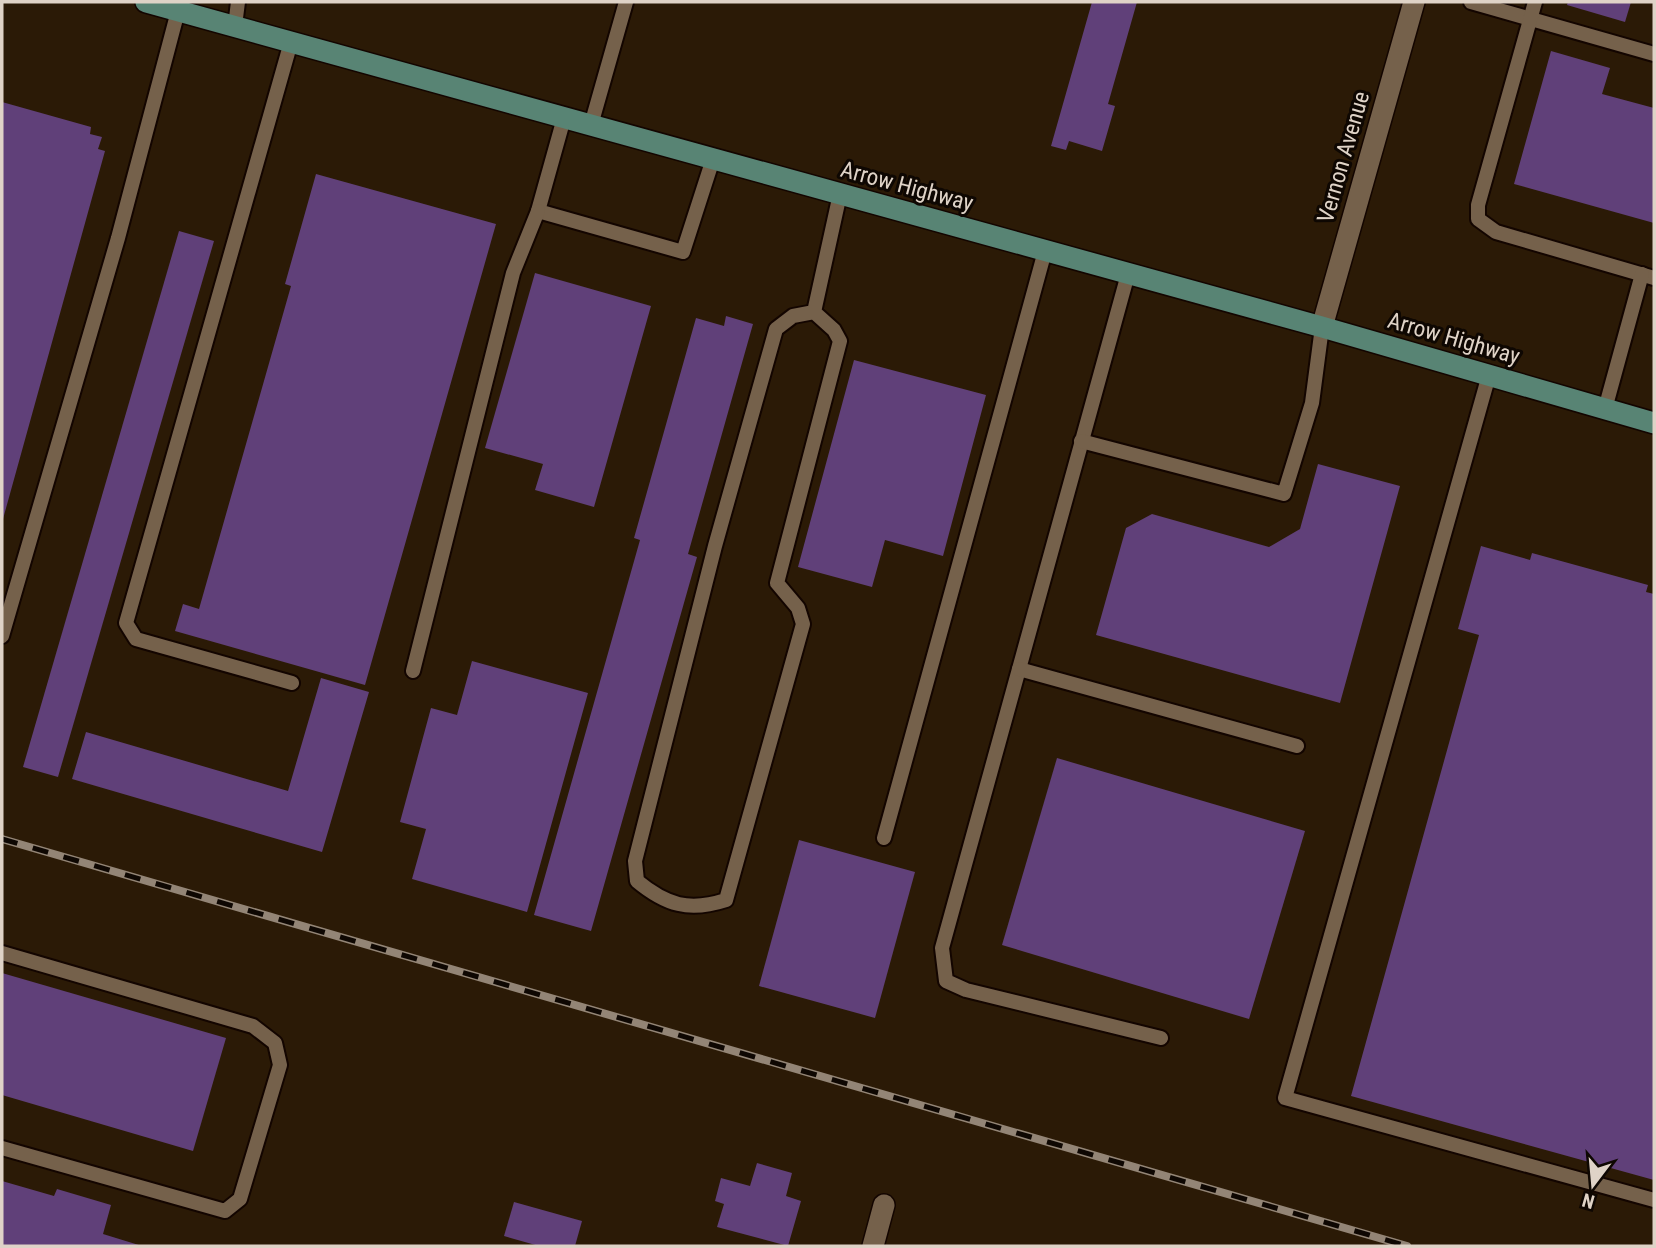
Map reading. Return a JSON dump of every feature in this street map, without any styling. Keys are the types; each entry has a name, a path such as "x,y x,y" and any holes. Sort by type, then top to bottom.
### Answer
{"main road":[{"name":"Arrow Highway","path":"146,2 1322,327 1654,423"}],"street":[{"name":"Vernon Avenue","path":"1322,327 1414,2"},
{"path":"873,1246 884,1205"}],"lane":[{"path":"235,26 238,2"},
{"path":"591,125 626,2"},
{"path":"1471,2 1530,21 1654,54"},
{"path":"1535,2 1478,205 1478,219 1496,232 1648,276 1605,408"},
{"path":"2,636 118,238 178,11"},
{"path":"290,42 126,623 136,639 292,684"},
{"path":"413,671 513,273 538,211 564,118"},
{"path":"538,211 683,252 713,159"},
{"path":"814,312 840,194"},
{"path":"884,838 1045,251"},
{"path":"1128,274 942,948 946,981 966,990 1161,1038"},
{"path":"814,312 834,330 840,341 777,583 798,608 803,624 726,900 703,908 660,899 637,881 635,861 715,546 776,329 793,317 814,312"},
{"path":"1081,441 1284,494 1312,403 1322,327"},
{"path":"1489,375 1284,1098 1654,1200"},
{"path":"1019,669 1297,746"},
{"path":"2,953 253,1026 275,1043 280,1065 240,1199 225,1211 2,1148"}],"building":[{"path":"1092,2 1137,2 1108,104 1115,106 1102,151 1069,141 1066,150 1051,146"},
{"path":"1568,2 1631,2 1625,22 1567,5"},
{"path":"1551,51 1610,68 1602,94 1654,108 1654,223 1514,184"},
{"path":"2,102 91,127 90,134 102,137 98,149 105,151 3,519"},
{"path":"316,174 496,224 365,685 175,631 183,604 199,609 291,286 285,284"},
{"path":"179,231 214,241 58,777 23,767"},
{"path":"535,273 651,306 594,507 535,490 543,464 485,448"},
{"path":"726,316 753,324 688,554 697,557 591,931 534,915 640,540 634,538 696,318 724,326"},
{"path":"854,360 986,395 943,556 885,540 872,587 798,567"},
{"path":"1318,464 1400,486 1340,703 1096,635 1126,528 1152,514 1269,547 1300,529"},
{"path":"1481,546 1530,560 1532,553 1648,585 1646,592 1654,594 1654,1180 1351,1096 1479,635 1458,629"},
{"path":"472,661 588,693 527,912 412,879 426,829 400,822 431,708 457,715"},
{"path":"321,678 369,692 322,852 72,779 86,732 288,791"},
{"path":"1057,758 1305,831 1249,1019 1002,945"},
{"path":"799,840 915,872 875,1018 759,986"},
{"path":"2,973 226,1038 193,1151 2,1095"},
{"path":"757,1163 792,1173 786,1196 801,1201 788,1246 717,1227 724,1204 715,1201 721,1178 750,1186"},
{"path":"2,1181 54,1196 57,1189 111,1205 103,1234 142,1246 2,1246"},
{"path":"514,1202 582,1221 575,1246 539,1246 504,1236"}],"railway":[{"path":"2,839 1407,1246"}]}
